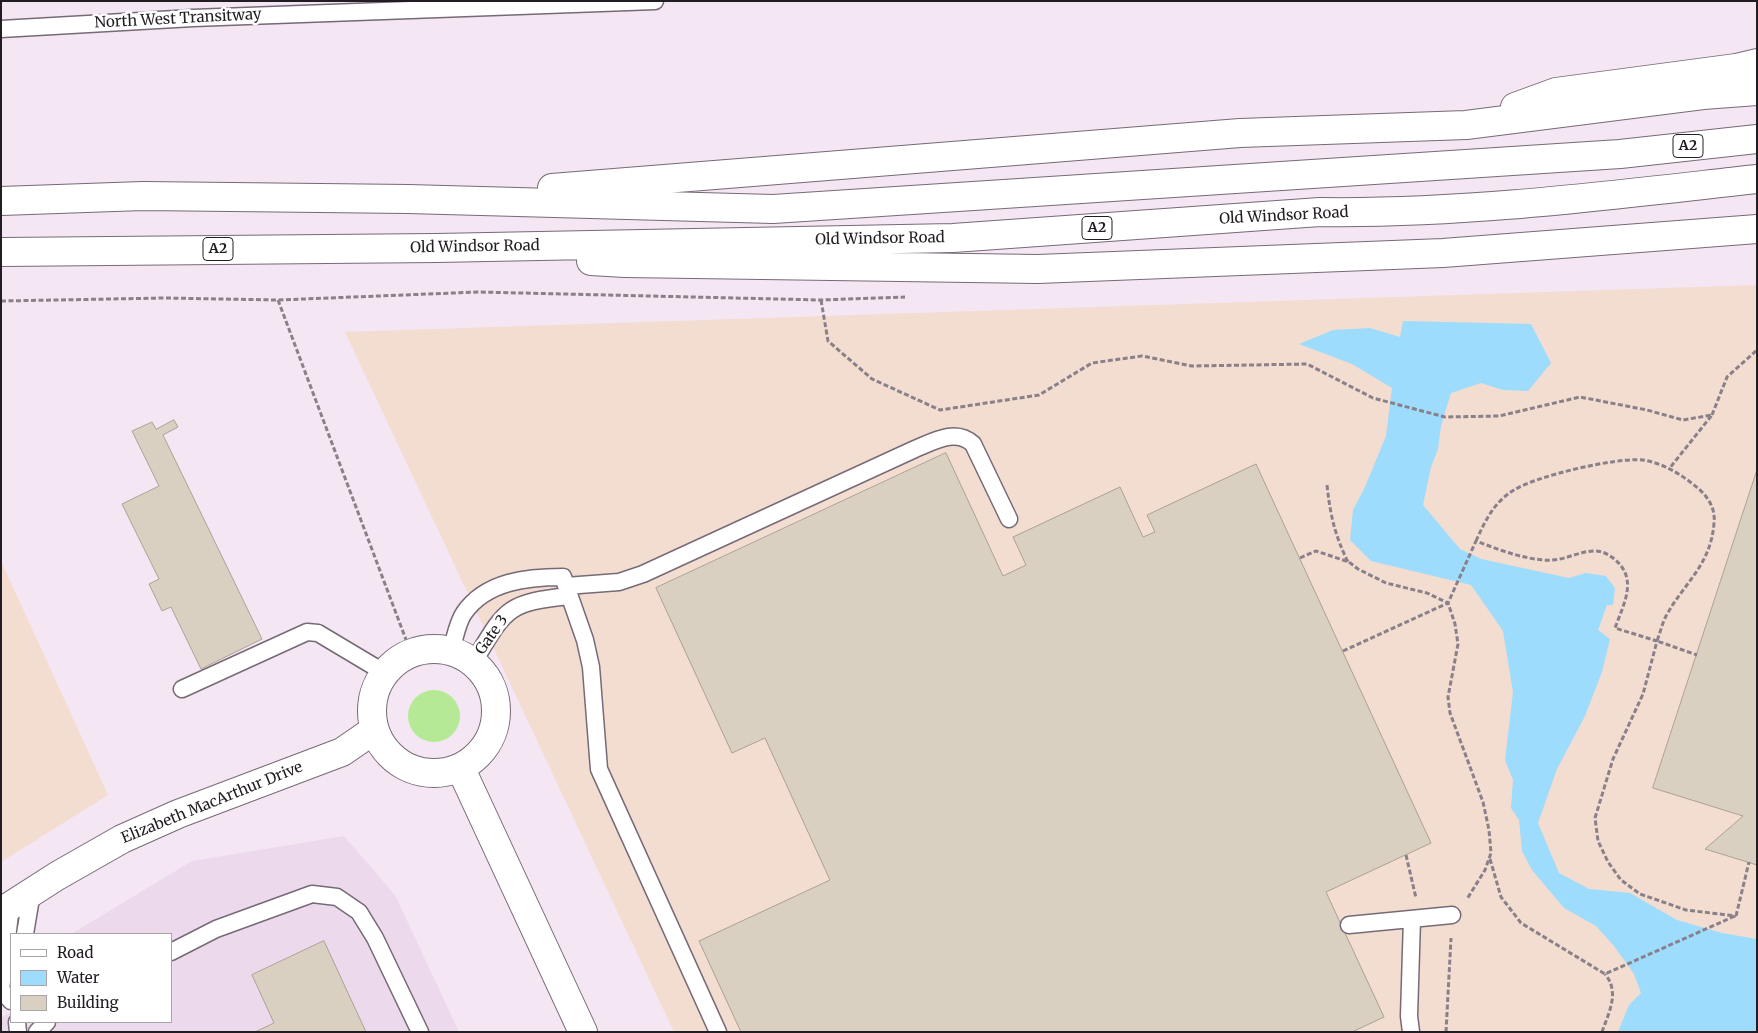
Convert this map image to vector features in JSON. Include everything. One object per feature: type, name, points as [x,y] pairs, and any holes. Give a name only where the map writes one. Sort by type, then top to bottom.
[{"type":"main road","points":[[1466,125],[1556,92],[1757,63]]},
{"type":"main road","points":[[408,200],[1240,132],[1466,125],[1703,95],[1757,91]]},
{"type":"main road","name":"A2","points":[[1,201],[143,196],[773,209],[1620,154],[1757,139]]},
{"type":"main road","name":"Old Windsor Road","points":[[1,252],[436,248],[953,238],[1320,212],[1364,212],[1512,205],[1757,179]]},
{"type":"main road","points":[[436,248],[625,264],[1038,269],[1443,254],[1757,229]]},
{"type":"main road","points":[[430,647],[462,656],[485,673],[493,688],[497,704],[488,742],[478,756],[461,769],[441,774],[419,772],[394,760],[380,743],[374,730],[371,708],[380,678],[395,662],[411,653],[430,647]]},
{"type":"main road","name":"Elizabeth MacArthur Drive","points":[[15,903],[122,839],[178,814],[342,752],[374,730]]},
{"type":"main road","points":[[461,769],[583,1032]]},
{"type":"lane","name":"North West Transitway","points":[[1,29],[194,18],[655,1]]},
{"type":"lane","points":[[718,1032],[599,769],[591,667],[585,640],[566,586],[619,582],[642,574],[947,436],[967,438],[973,444],[1010,519]]},
{"type":"lane","name":"Gate 3","points":[[462,656],[464,614],[480,597],[495,587],[531,577],[566,586]]},
{"type":"lane","name":"Gate 3","points":[[462,656],[512,607],[566,586]]},
{"type":"lane","points":[[182,689],[307,632],[318,633],[386,672]]},
{"type":"lane","points":[[172,951],[216,929],[312,894],[337,897],[358,912],[375,938],[420,1032]]},
{"type":"lane","points":[[15,903],[25,933]]},
{"type":"lane","points":[[10,933],[15,903]]},
{"type":"lane","points":[[1349,926],[1452,915]]},
{"type":"lane","points":[[1411,1032],[1409,1016],[1416,919]]},
{"type":"lane","points":[[10,934],[1,990],[10,1000]]},
{"type":"lane","points":[[37,1032],[46,1023]]},
{"type":"path","points":[[278,300],[411,653]]},
{"type":"path","points":[[822,300],[828,341],[872,379],[940,410],[1039,395],[1092,363],[1142,356],[1192,366],[1307,364],[1374,398],[1445,417],[1499,416],[1580,397],[1647,410],[1683,420],[1712,415]]},
{"type":"path","points":[[1669,469],[1712,415],[1727,378],[1757,350]]},
{"type":"path","points":[[1343,651],[1448,603],[1486,518],[1499,502],[1514,490],[1541,477],[1623,461],[1643,460],[1669,469],[1703,492],[1713,508],[1715,522],[1703,564],[1665,617],[1643,694],[1613,759],[1595,818],[1598,841],[1608,862],[1621,880],[1640,894],[1686,910],[1736,916]]},
{"type":"path","points":[[1327,485],[1334,531],[1349,562]]},
{"type":"path","points":[[1476,541],[1498,550],[1542,560],[1564,560],[1596,551],[1606,553],[1617,561],[1625,573],[1629,584],[1615,628],[1697,655]]},
{"type":"path","points":[[1300,558],[1316,551],[1349,562],[1358,569],[1386,582],[1427,594],[1448,603],[1455,624],[1458,644],[1448,697],[1450,713],[1483,802],[1489,830],[1489,857],[1501,897],[1521,923],[1605,974],[1611,981],[1614,995],[1602,1032]]},
{"type":"path","points":[[1406,855],[1417,901],[1416,919]]},
{"type":"path","points":[[1446,1032],[1452,915],[1474,889],[1489,857]]},
{"type":"path","points":[[1736,916],[1749,862]]},
{"type":"path","points":[[1605,974],[1736,916]]},
{"type":"shaded area","points":[[1757,285],[1757,1032],[674,1032],[345,332]]},
{"type":"shaded area","points":[[1,561],[108,795],[1,862]]},
{"type":"shaded area","points":[[344,836],[395,895],[459,1032],[1,1032],[1,1018],[10,1013],[10,1023],[172,1023],[172,933],[73,933],[192,861]]},
{"type":"green space","points":[[429,690],[439,690],[453,697],[460,711],[460,721],[453,735],[439,742],[429,742],[419,738],[412,731],[408,721],[408,711],[412,701],[419,694]]},
{"type":"water","points":[[1403,321],[1531,324],[1551,363],[1528,391],[1503,390],[1481,383],[1451,393],[1441,426],[1438,449],[1431,467],[1423,505],[1460,549],[1481,559],[1569,578],[1586,573],[1606,576],[1615,588],[1613,605],[1607,605],[1598,630],[1610,639],[1602,672],[1585,716],[1557,769],[1538,823],[1559,873],[1589,889],[1630,893],[1677,920],[1722,933],[1757,939],[1757,1032],[1618,1032],[1629,1005],[1641,993],[1634,974],[1614,946],[1596,926],[1564,908],[1532,870],[1522,851],[1519,820],[1511,808],[1513,780],[1505,760],[1513,692],[1503,631],[1471,585],[1371,561],[1350,540],[1353,510],[1365,487],[1386,436],[1392,388],[1352,364],[1299,344],[1333,330],[1370,328],[1400,337]]},
{"type":"building","points":[[174,420],[178,427],[163,435],[262,639],[201,669],[171,607],[162,611],[149,584],[159,579],[122,504],[159,486],[132,431],[152,422],[156,429]]},
{"type":"building","points":[[946,453],[1003,576],[1026,565],[1013,537],[1120,487],[1143,537],[1155,532],[1147,515],[1256,464],[1431,843],[1326,892],[1384,1017],[1352,1032],[741,1032],[699,941],[830,880],[765,738],[732,753],[656,588]]},
{"type":"building","points":[[1757,470],[1757,865],[1705,849],[1743,816],[1653,788]]},
{"type":"building","points":[[324,941],[366,1032],[255,1032],[274,1023],[252,975]]}]
